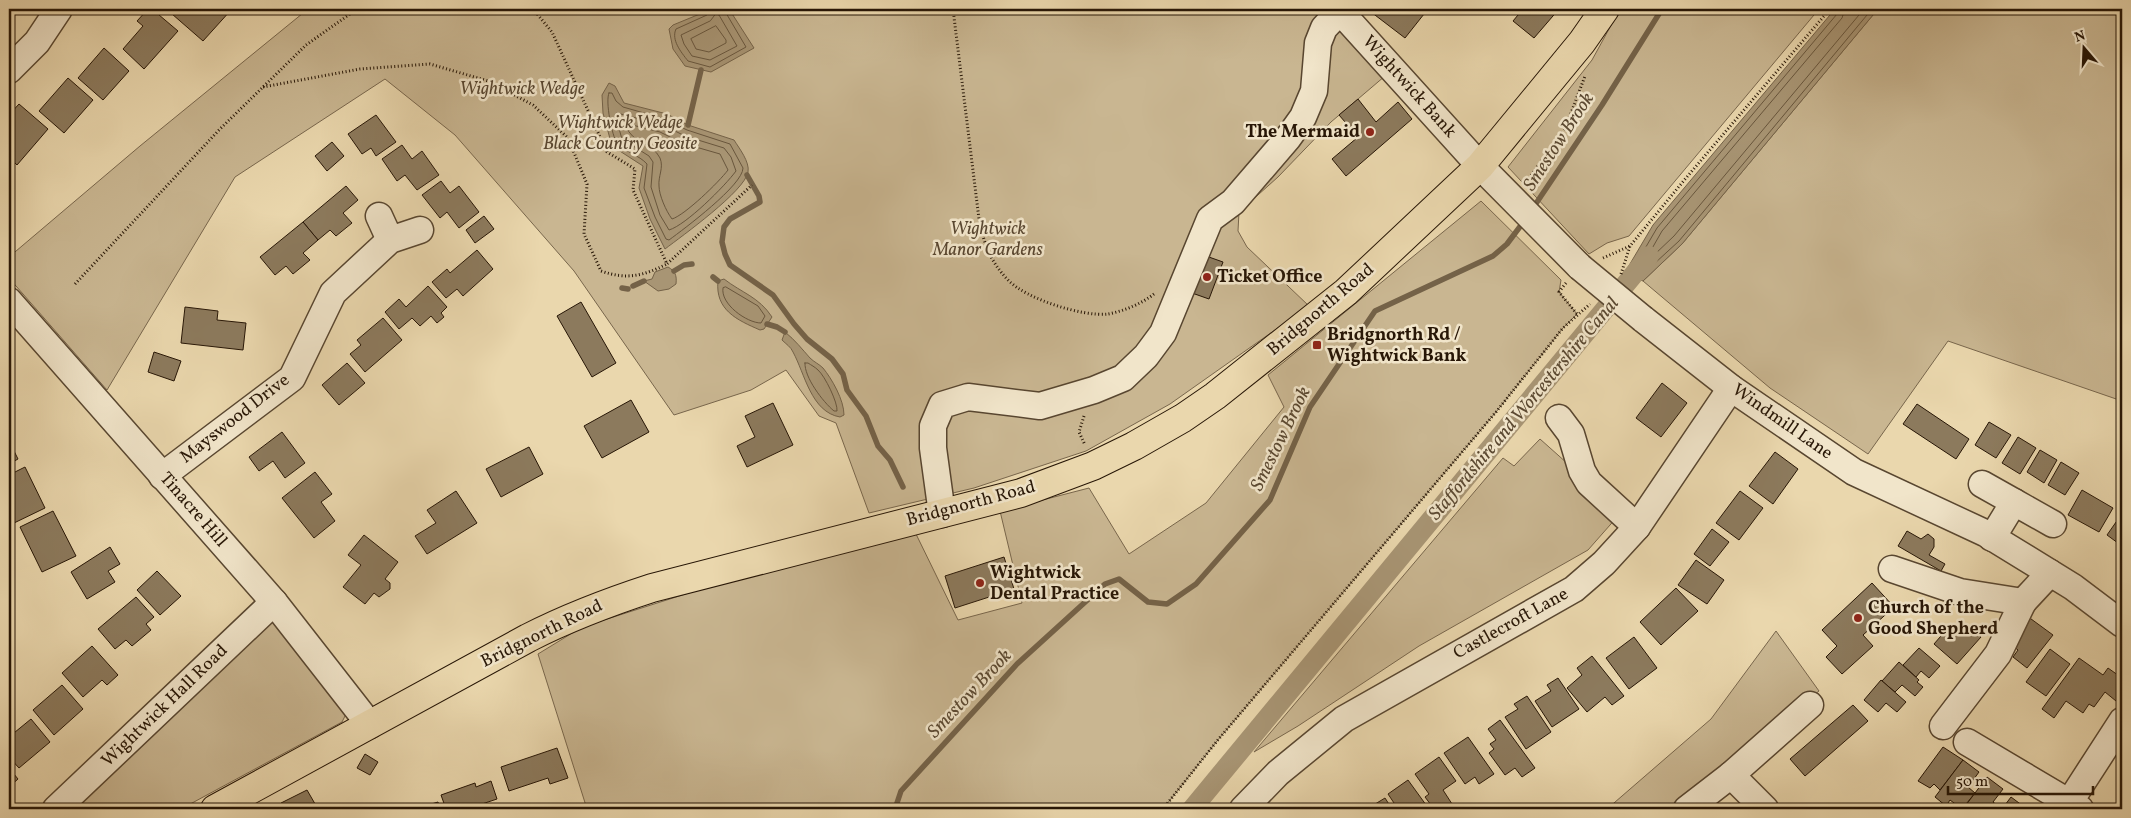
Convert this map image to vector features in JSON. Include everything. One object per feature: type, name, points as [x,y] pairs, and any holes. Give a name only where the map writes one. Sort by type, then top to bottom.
[{"type":"highway","name":"Bridgnorth Road","points":[[215,809],[528,638],[559,622],[601,605],[652,588],[1021,493],[1093,466],[1134,446],[1183,418],[1215,396],[1346,292],[1480,166],[1585,38],[1605,9]]},
{"type":"street","points":[[9,70],[37,42],[60,9]]},
{"type":"street","points":[[942,514],[933,448],[933,426],[942,406],[968,397],[1040,406],[1094,390],[1123,378],[1146,356],[1164,333],[1210,219],[1233,202],[1288,138],[1303,117],[1314,91],[1318,43],[1324,28],[1339,10]]},
{"type":"street","name":"Wightwick Bank","points":[[1339,10],[1480,166]]},
{"type":"street","name":"Windmill Lane","points":[[1480,166],[1580,268],[1731,388],[1854,472],[1992,538],[2050,573],[2122,624]]},
{"type":"street","points":[[378,216],[390,240]]},
{"type":"street","name":"Mayswood Drive","points":[[162,476],[292,378],[333,293],[390,240],[420,230]]},
{"type":"street","name":"Tinacre Hill","points":[[9,302],[274,602],[370,725]]},
{"type":"street","name":"Castlecroft Lane","points":[[1243,809],[1278,773],[1344,719],[1574,589],[1604,563],[1637,527],[1731,388]]},
{"type":"street","points":[[1559,418],[1570,434],[1585,477],[1637,527]]},
{"type":"street","points":[[1982,484],[2053,524]]},
{"type":"street","points":[[1992,538],[2014,502]]},
{"type":"street","points":[[1892,569],[1960,592],[2023,602]]},
{"type":"street","points":[[1943,726],[1998,654],[2023,602],[2050,573]]},
{"type":"street","name":"Wightwick Hall Road","points":[[56,809],[274,602]]},
{"type":"street","points":[[1687,809],[1731,775],[1810,705]]},
{"type":"street","points":[[1967,742],[2074,806],[2122,720]]},
{"type":"street","points":[[1731,775],[1765,809]]},
{"type":"path","points":[[76,284],[219,130],[306,45],[357,9]]},
{"type":"path","points":[[533,9],[552,32],[606,152],[635,169],[634,190],[667,264]]},
{"type":"path","points":[[953,9],[979,219],[984,245],[995,265],[1009,282],[1033,297],[1071,310],[1108,314],[1142,303],[1158,291]]},
{"type":"path","points":[[1619,279],[1630,246],[1830,9]]},
{"type":"path","points":[[1514,200],[1564,129],[1585,77],[1585,38]]},
{"type":"path","points":[[263,87],[360,69],[430,64],[488,82],[533,105],[568,138],[587,184],[584,234],[601,271],[618,277],[650,273],[667,264],[752,185]]},
{"type":"path","points":[[1577,314],[1558,292],[1580,268]]},
{"type":"path","points":[[1162,809],[1217,741],[1577,314],[1596,299]]},
{"type":"green space","name":"Wightwick Manor Gardens","points":[[308,9],[1319,9],[1342,28],[1385,76],[1331,122],[1278,177],[1239,212],[1238,231],[1247,247],[1309,306],[1170,404],[1086,451],[974,488],[869,513],[836,423],[819,416],[786,370],[751,390],[674,415],[574,271],[455,135],[385,79],[235,177],[107,390],[9,278],[9,257],[140,146]]},
{"type":"green space","points":[[1620,9],[1819,9],[1629,236],[1607,243],[1589,254],[1508,167],[1592,60]]},
{"type":"green space","points":[[1878,9],[2122,9],[2122,401],[1948,341],[1868,454],[1770,388],[1643,281],[1682,244]]},
{"type":"green space","points":[[1481,201],[1561,280],[1559,292],[1577,314],[1563,328],[1496,412],[1217,741],[1163,809],[587,809],[538,654],[582,627],[745,575],[915,532],[958,620],[1022,603],[1000,511],[1089,488],[1129,554],[1206,503],[1284,407],[1268,375]]},
{"type":"green space","points":[[1540,439],[1577,472],[1625,508],[1588,550],[1419,646],[1298,726],[1254,752],[1503,458],[1514,466]]},
{"type":"green space","points":[[276,618],[348,710],[342,722],[181,809],[70,809]]},
{"type":"green space","points":[[1776,631],[1819,691],[1669,809],[1607,809],[1711,719]]},
{"type":"water","points":[[712,9],[729,9],[754,48],[711,72],[685,66],[673,49],[669,29],[673,25]]},
{"type":"water","points":[[1835,9],[1878,9],[1682,244],[1643,281],[1624,274],[1653,225]]},
{"type":"water","points":[[609,83],[615,86],[624,103],[667,114],[688,125],[734,140],[744,155],[748,172],[736,190],[712,213],[665,249],[650,219],[639,188],[643,166],[612,146],[603,113],[602,95]]},
{"type":"water","points":[[668,267],[674,272],[676,278],[676,284],[669,289],[658,291],[644,281],[652,279],[655,272]]},
{"type":"water","points":[[724,279],[756,300],[767,310],[772,317],[764,329],[760,330],[743,322],[729,313],[724,307],[718,291],[718,281]]},
{"type":"water","points":[[785,332],[821,367],[834,384],[840,396],[844,415],[840,417],[830,414],[816,400],[810,391],[792,350],[782,340]]},
{"type":"building","points":[[148,9],[152,9],[178,31],[144,69],[123,49],[143,26],[137,21]]},
{"type":"building","points":[[176,9],[231,10],[203,41],[172,14]]},
{"type":"building","points":[[1373,9],[1428,9],[1405,38],[1371,12]]},
{"type":"building","points":[[1523,9],[1559,9],[1534,38],[1513,21]]},
{"type":"building","points":[[104,48],[129,71],[103,100],[78,78]]},
{"type":"building","points":[[68,78],[93,100],[64,133],[39,111]]},
{"type":"building","points":[[1358,99],[1376,122],[1398,102],[1412,119],[1346,176],[1332,159],[1358,137],[1339,115]]},
{"type":"building","points":[[19,104],[48,129],[17,165],[9,157],[9,115]]},
{"type":"building","points":[[376,115],[396,142],[376,156],[371,148],[362,154],[348,134]]},
{"type":"building","points":[[332,142],[344,156],[327,171],[315,156]]},
{"type":"building","points":[[402,145],[412,159],[422,151],[439,175],[417,190],[405,175],[397,181],[382,159]]},
{"type":"building","points":[[441,181],[450,193],[459,186],[479,212],[459,228],[447,212],[440,218],[422,195]]},
{"type":"building","points":[[346,186],[358,200],[343,213],[352,223],[336,236],[330,230],[318,240],[303,222]]},
{"type":"building","points":[[484,216],[494,229],[475,243],[466,230]]},
{"type":"building","points":[[303,222],[318,240],[303,253],[310,260],[293,274],[286,266],[275,275],[260,257]]},
{"type":"building","points":[[477,250],[493,269],[463,296],[457,289],[446,298],[432,282],[447,269],[450,273]]},
{"type":"building","name":"Ticket Office","points":[[1206,256],[1223,262],[1209,299],[1192,293]]},
{"type":"building","points":[[428,286],[447,307],[441,313],[444,317],[437,323],[431,316],[420,326],[412,318],[399,329],[385,312],[399,299],[406,307]]},
{"type":"building","points":[[581,302],[616,363],[592,377],[557,316]]},
{"type":"building","points":[[185,307],[218,311],[217,320],[246,323],[243,350],[181,343]]},
{"type":"building","points":[[383,318],[402,340],[365,372],[350,354],[361,345],[357,340]]},
{"type":"building","points":[[154,352],[181,361],[174,381],[148,372]]},
{"type":"building","points":[[347,363],[365,383],[339,405],[322,385]]},
{"type":"building","points":[[1662,383],[1687,403],[1661,437],[1636,418]]},
{"type":"building","points":[[631,400],[649,432],[602,458],[584,426]]},
{"type":"building","points":[[773,403],[793,445],[747,467],[737,446],[755,437],[745,416]]},
{"type":"building","points":[[1917,404],[1969,439],[1956,459],[1903,424]]},
{"type":"building","points":[[1989,422],[2011,435],[1996,458],[1975,445]]},
{"type":"building","points":[[282,432],[305,463],[285,478],[273,461],[259,471],[249,457]]},
{"type":"building","points":[[2018,437],[2036,448],[2020,474],[2002,463]]},
{"type":"building","points":[[9,441],[18,459],[9,464]]},
{"type":"building","points":[[529,447],[543,474],[501,497],[486,469]]},
{"type":"building","points":[[2040,450],[2057,460],[2044,483],[2027,472]]},
{"type":"building","points":[[1775,452],[1798,469],[1773,504],[1749,486]]},
{"type":"building","points":[[2061,462],[2079,473],[2065,495],[2048,485]]},
{"type":"building","points":[[25,467],[45,508],[14,523],[9,512],[9,475]]},
{"type":"building","points":[[315,472],[332,494],[321,502],[335,521],[314,538],[282,498]]},
{"type":"building","points":[[2082,490],[2113,508],[2099,532],[2068,515]]},
{"type":"building","points":[[456,491],[477,523],[427,554],[415,536],[436,523],[427,510]]},
{"type":"building","points":[[1740,491],[1763,508],[1739,540],[1716,523]]},
{"type":"building","points":[[53,511],[76,556],[42,572],[20,527]]},
{"type":"building","points":[[2122,515],[2122,546],[2107,535]]},
{"type":"building","points":[[1712,529],[1729,542],[1710,566],[1694,554]]},
{"type":"building","points":[[1907,531],[1921,539],[1928,534],[1934,539],[1934,547],[1929,555],[1945,564],[1941,571],[1898,546]]},
{"type":"building","points":[[364,535],[398,562],[385,579],[390,583],[390,589],[379,597],[374,593],[365,604],[343,587],[361,565],[348,555]]},
{"type":"building","points":[[110,547],[120,564],[108,571],[115,582],[87,599],[71,572]]},
{"type":"building","name":"Wightwick Dental Practice","points":[[1004,557],[1014,589],[955,608],[945,576]]},
{"type":"building","points":[[1696,560],[1724,580],[1707,604],[1678,585]]},
{"type":"building","points":[[157,571],[181,596],[160,615],[137,590]]},
{"type":"building","name":"Church of the Good Shepherd","points":[[1872,583],[1894,607],[1863,635],[1873,646],[1842,674],[1826,657],[1837,646],[1822,630]]},
{"type":"building","points":[[1676,588],[1698,611],[1661,645],[1640,622]]},
{"type":"building","points":[[136,597],[154,617],[146,624],[151,630],[132,646],[126,640],[115,649],[98,629]]},
{"type":"building","points":[[2027,616],[2053,635],[2027,668],[2013,657],[2018,650],[2008,642]]},
{"type":"building","points":[[1963,622],[1981,637],[1957,664],[1934,644],[1947,629],[1953,634]]},
{"type":"building","points":[[1634,637],[1657,668],[1629,689],[1606,658]]},
{"type":"building","points":[[92,646],[118,675],[107,685],[102,680],[83,697],[62,673]]},
{"type":"building","points":[[1919,648],[1940,666],[1929,678],[1921,671],[1916,677],[1903,665]]},
{"type":"building","points":[[2050,649],[2070,664],[2046,696],[2026,682]]},
{"type":"building","points":[[1592,656],[1624,696],[1612,705],[1605,697],[1587,712],[1567,688],[1582,675],[1577,668]]},
{"type":"building","points":[[2079,658],[2103,675],[2108,668],[2122,678],[2122,693],[2116,701],[2105,692],[2094,707],[2089,704],[2083,713],[2066,701],[2054,718],[2042,709]]},
{"type":"building","points":[[1899,662],[1919,680],[1917,682],[1923,687],[1915,696],[1902,685],[1895,692],[1882,681]]},
{"type":"building","points":[[1558,678],[1579,709],[1552,727],[1535,701],[1551,691],[1547,685]]},
{"type":"building","points":[[1881,680],[1906,702],[1897,712],[1886,703],[1878,712],[1864,700]]},
{"type":"building","points":[[62,685],[83,709],[54,735],[33,710]]},
{"type":"building","points":[[1527,696],[1551,732],[1526,749],[1505,717],[1518,709],[1514,704]]},
{"type":"building","points":[[1853,705],[1868,721],[1805,776],[1790,759]]},
{"type":"building","points":[[31,719],[50,742],[19,768],[9,757],[9,737]]},
{"type":"building","points":[[1500,720],[1535,768],[1522,777],[1515,768],[1505,775],[1489,753],[1494,749],[1490,744],[1496,740],[1488,729]]},
{"type":"building","points":[[1468,737],[1494,774],[1479,784],[1475,777],[1465,784],[1444,753]]},
{"type":"building","points":[[1943,747],[1963,760],[1940,790],[1934,784],[1930,788],[1918,781]]},
{"type":"building","points":[[557,748],[568,778],[550,784],[548,778],[509,791],[501,767]]},
{"type":"building","points":[[365,754],[378,762],[370,775],[357,768]]},
{"type":"building","points":[[1439,757],[1456,781],[1443,790],[1454,807],[1450,809],[1434,809],[1425,797],[1429,794],[1415,774]]},
{"type":"building","points":[[1963,760],[1979,772],[1968,787],[1975,793],[1962,809],[1950,800],[1946,806],[1935,797]]},
{"type":"building","points":[[9,768],[18,779],[9,787]]},
{"type":"building","points":[[1987,777],[2003,789],[1993,802],[2002,809],[1963,809]]},
{"type":"building","points":[[1408,780],[1429,809],[1398,809],[1388,794]]},
{"type":"building","points":[[491,781],[497,799],[482,804],[484,809],[446,809],[441,795],[475,783],[476,787]]},
{"type":"building","points":[[307,790],[318,809],[285,809],[281,803]]},
{"type":"building","points":[[2011,797],[2027,809],[2002,809]]},
{"type":"building","points":[[1385,798],[1392,809],[1367,809]]},
{"type":"building","points":[[438,802],[440,809],[418,809],[418,808]]},
{"type":"waterway","points":[[698,9],[702,12]]},
{"type":"waterway","name":"Smestow Brook","points":[[1533,208],[1602,105],[1662,9]]},
{"type":"waterway","points":[[688,125],[701,70]]},
{"type":"waterway","points":[[747,175],[759,196],[760,202],[730,219],[724,227],[722,242],[730,265],[773,295],[807,339],[832,359],[843,374],[847,390],[866,416],[878,446],[890,460],[903,487]]},
{"type":"waterway","name":"Smestow Brook","points":[[895,809],[901,791],[1017,664],[1105,584],[1119,579],[1148,602],[1167,604],[1196,584],[1270,500],[1310,407],[1375,311],[1493,256],[1507,244],[1525,220]]},
{"type":"waterway","name":"Staffordshire and Worcestershire Canal","points":[[1192,809],[1649,256]]},
{"type":"waterway","points":[[674,271],[684,265],[692,264]]},
{"type":"waterway","points":[[713,277],[718,281]]},
{"type":"waterway","points":[[633,286],[644,281]]},
{"type":"waterway","points":[[622,288],[628,289]]},
{"type":"waterway","points":[[767,324],[785,332]]},
{"type":"place","name":"The Mermaid","points":[[1370,132]]},
{"type":"place","name":"Ticket Office","points":[[1207,277]]},
{"type":"place","name":"Bridgnorth Rd / Wightwick Bank","points":[[1317,345]]},
{"type":"place","name":"Wightwick Dental Practice","points":[[980,583]]},
{"type":"place","name":"Church of the Good Shepherd","points":[[1858,618]]},
{"type":"park label","name":"Wightwick Wedge","points":[[522,89]]},
{"type":"park label","name":"Wightwick Wedge Black Country Geosite","points":[[620,133]]}]
